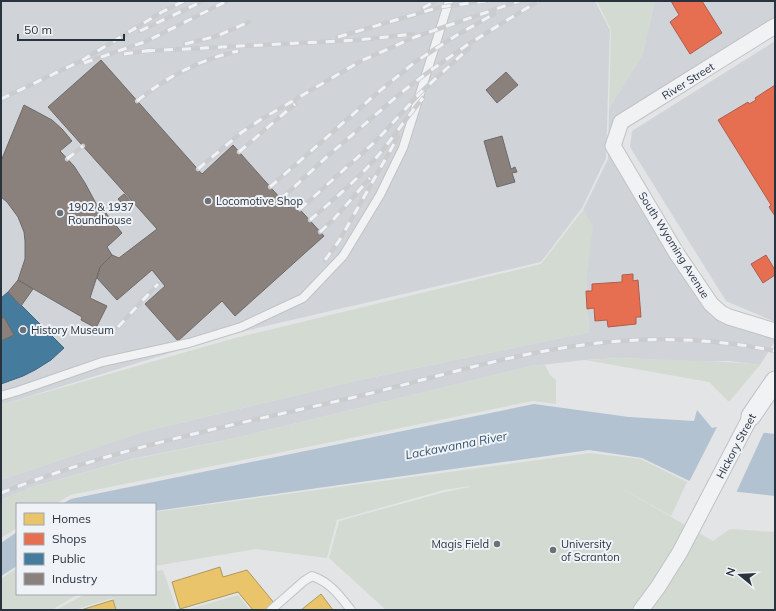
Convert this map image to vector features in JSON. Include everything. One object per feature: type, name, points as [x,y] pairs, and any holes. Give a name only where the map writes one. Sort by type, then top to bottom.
[{"type":"street","name":"River Street","points":[[613,146],[621,122],[775,26]]},
{"type":"street","name":"South Wyoming Avenue","points":[[613,146],[677,254],[711,304],[721,313],[729,317],[775,331]]},
{"type":"street","name":"Hickory Street","points":[[641,610],[658,587],[676,558],[751,416],[775,381]]},
{"type":"lane","points":[[1,396],[102,362],[189,343],[242,327],[303,298],[343,256],[380,195],[403,148],[449,1]]},
{"type":"lane","points":[[272,610],[304,581],[312,576],[324,581],[336,592],[351,610]]},
{"type":"shaded area","points":[[1,1],[595,1],[610,30],[606,158],[582,208],[541,262],[232,334],[1,405]]},
{"type":"shaded area","points":[[597,1],[655,1],[642,55],[609,108],[611,30]]},
{"type":"shaded area","points":[[655,1],[775,1],[775,17],[619,117],[610,145],[712,317],[731,326],[774,339],[774,343],[760,365],[729,361],[619,358],[532,366],[236,438],[132,459],[29,488],[1,500],[1,480],[142,432],[364,379],[589,332],[586,278],[592,226],[583,210],[608,159],[609,108],[642,55]]},
{"type":"shaded area","points":[[775,41],[775,322],[726,301],[630,147],[632,131]]},
{"type":"shaded area","points":[[583,210],[593,226],[586,278],[589,332],[364,379],[142,432],[1,480],[1,405],[235,338],[541,264]]},
{"type":"shaded area","points":[[619,358],[708,361],[760,365],[729,402],[709,382],[585,360]]},
{"type":"shaded area","points":[[545,365],[550,375],[556,380],[556,404],[533,401],[70,495],[58,503],[16,503],[16,529],[1,538],[1,500],[29,488],[130,460],[236,438],[532,366]]},
{"type":"shaded area","name":"University of Scranton","points":[[590,453],[641,459],[687,482],[671,516],[612,483],[713,541],[730,529],[775,532],[775,610],[386,610],[329,558],[339,521],[470,486],[444,490],[337,520],[327,558],[256,549],[156,566],[156,512]]},
{"type":"shaded area","points":[[16,569],[16,595],[76,595],[52,610],[1,610],[1,579]]},
{"type":"shaded area","points":[[163,570],[177,610],[116,610],[113,598],[74,610],[56,610],[83,595],[156,595],[156,571]]},
{"type":"shaded area","points":[[238,595],[250,610],[186,610]]},
{"type":"water","name":"Lackawanna River","points":[[534,404],[629,417],[694,421],[697,410],[712,428],[716,427],[775,434],[775,496],[704,488],[642,458],[589,450],[156,511],[156,503],[64,503],[71,499]]},
{"type":"water","points":[[16,533],[16,567],[1,576],[1,543]]},
{"type":"pier","points":[[718,425],[764,432],[736,493],[703,489],[689,482]]},
{"type":"building: Homes","points":[[220,567],[223,577],[247,570],[275,604],[267,610],[253,610],[238,592],[180,609],[172,582]]},
{"type":"building: Homes","points":[[321,594],[333,610],[301,610]]},
{"type":"building: Homes","points":[[113,600],[116,610],[81,610]]},
{"type":"building: Shops","points":[[671,1],[702,1],[722,33],[690,54],[670,22],[679,15]]},
{"type":"building: Shops","points":[[775,85],[775,216],[769,207],[771,205],[718,120],[748,102],[749,104],[756,100],[755,98]]},
{"type":"building: Shops","points":[[766,255],[775,270],[775,275],[763,283],[751,264]]},
{"type":"building: Shops","points":[[633,274],[633,281],[638,280],[641,317],[636,317],[636,324],[608,327],[607,320],[595,321],[594,308],[587,309],[586,291],[592,291],[592,284],[622,282],[622,275]]},
{"type":"building: Public","name":"History Museum","points":[[8,292],[64,348],[51,360],[35,370],[1,384],[1,298]]},
{"type":"building: Industry","name":"Locomotive Shop","points":[[101,60],[202,174],[233,145],[289,208],[294,203],[324,236],[235,316],[222,301],[178,341],[145,304],[165,286],[152,270],[117,300],[97,278],[100,267],[112,255],[119,258],[157,229],[48,107]]},
{"type":"building: Industry","points":[[506,72],[518,85],[497,103],[486,90]]},
{"type":"building: Industry","name":"1902 & 1937 Roundhouse","points":[[24,105],[52,120],[72,141],[60,151],[74,166],[99,209],[101,207],[122,233],[107,247],[112,255],[100,267],[90,298],[107,306],[96,328],[81,320],[82,317],[18,280],[25,259],[24,232],[18,217],[7,202],[1,197],[1,161]]},
{"type":"building: Industry","points":[[502,136],[511,169],[515,167],[517,172],[512,173],[515,182],[497,187],[484,141]]},
{"type":"building: Industry","points":[[124,194],[133,204],[127,209],[118,199]]},
{"type":"building: Industry","points":[[18,280],[33,289],[21,306],[8,292]]},
{"type":"building: Industry","points":[[4,317],[14,335],[1,341],[1,319]]},
{"type":"railway","points":[[1,99],[81,61],[162,12],[184,1]]},
{"type":"railway","points":[[140,31],[203,1]]},
{"type":"railway","points":[[84,63],[147,41],[227,1]]},
{"type":"railway","points":[[423,8],[435,1]]},
{"type":"railway","points":[[338,37],[440,7],[486,1]]},
{"type":"railway","points":[[198,169],[242,132],[260,120],[361,61],[415,37],[519,1]]},
{"type":"railway","points":[[281,199],[330,154],[402,92],[467,45],[538,1]]},
{"type":"railway","points":[[270,187],[376,94],[415,62],[457,35],[494,14]]},
{"type":"railway","points":[[185,44],[217,36],[249,22]]},
{"type":"railway","points":[[146,51],[358,40],[413,34]]},
{"type":"railway","points":[[300,209],[376,141],[420,93],[469,48]]},
{"type":"railway","points":[[124,54],[152,50]]},
{"type":"railway","points":[[137,101],[160,84],[184,70],[210,59],[238,51]]},
{"type":"railway","points":[[310,220],[360,175],[423,98]]},
{"type":"railway","points":[[239,152],[295,104]]},
{"type":"railway","points":[[325,260],[339,241],[398,137]]},
{"type":"railway","points":[[67,159],[83,146]]},
{"type":"railway","points":[[320,232],[333,220],[370,178]]},
{"type":"railway","points":[[118,327],[158,284]]},
{"type":"railway","points":[[1,493],[44,477],[130,450],[218,428],[351,398],[486,363],[541,352],[594,343],[646,340],[724,343],[775,351]]},
{"type":"place","name":"Locomotive Shop","points":[[208,201]]},
{"type":"place","name":"1902 & 1937 Roundhouse","points":[[60,213]]},
{"type":"place","name":"History Museum","points":[[23,330]]},
{"type":"place","name":"Magis Field","points":[[497,544]]},
{"type":"place","name":"University of Scranton","points":[[553,550]]}]
